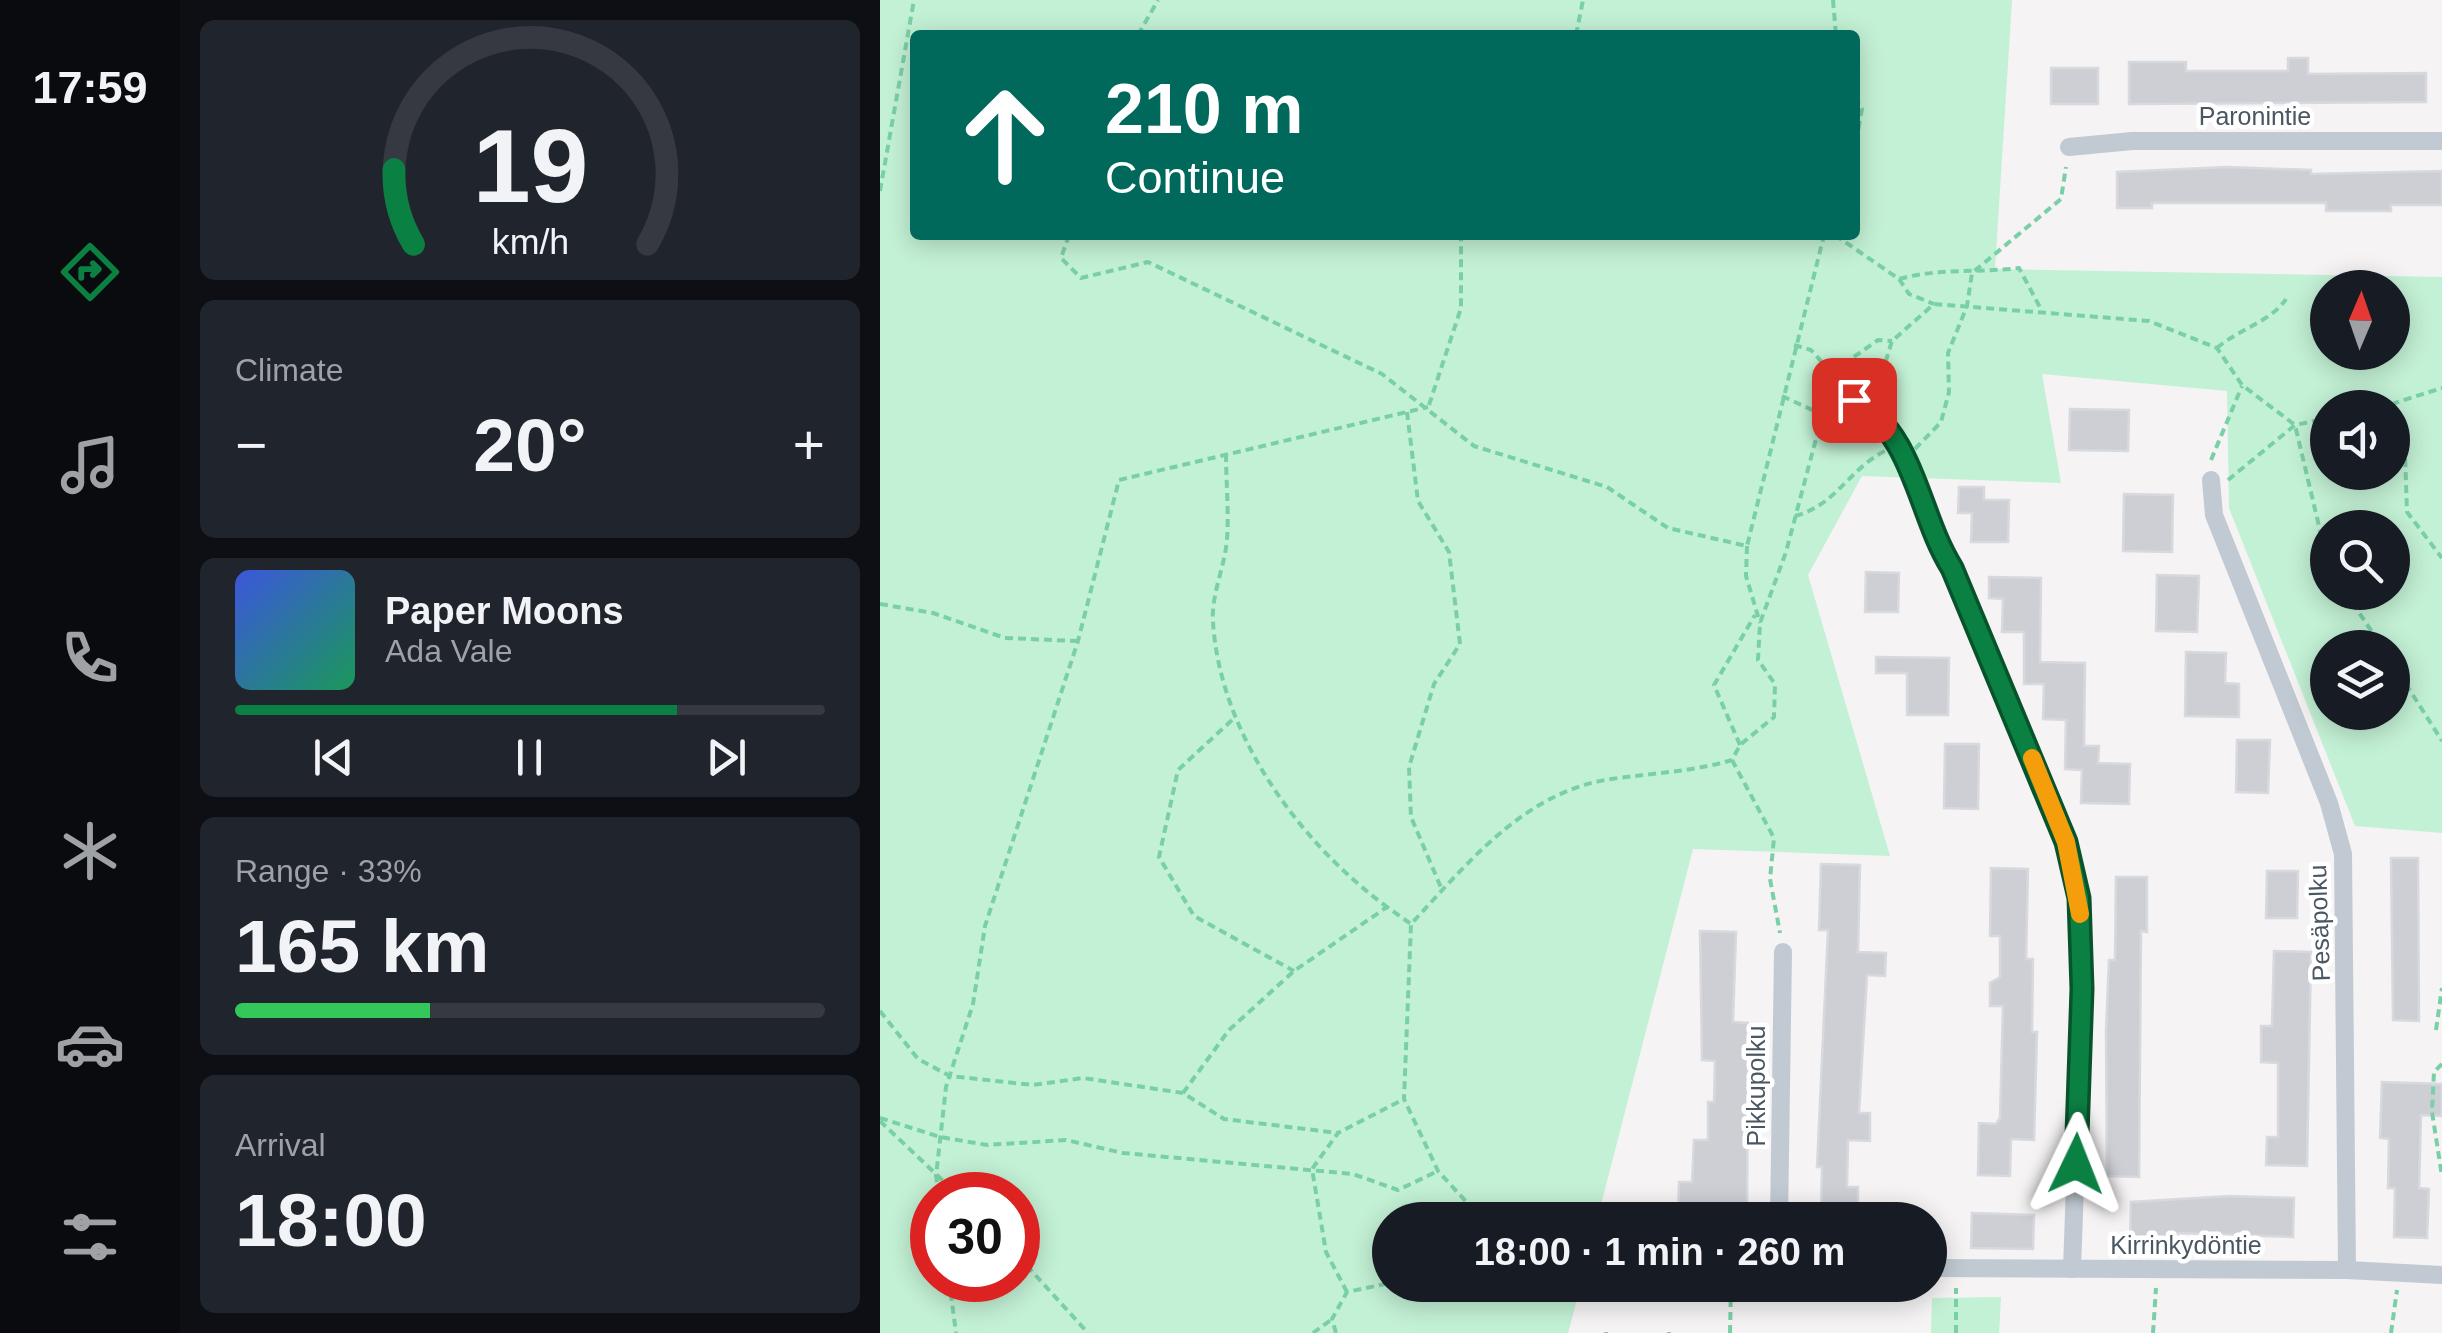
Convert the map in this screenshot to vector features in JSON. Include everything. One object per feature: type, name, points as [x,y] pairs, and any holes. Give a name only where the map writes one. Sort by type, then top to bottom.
[{"type":"street","name":"Paronintie","points":[[2069,147],[2132,141],[2442,141]]},
{"type":"street","name":"Pesäpolku","points":[[2211,486],[2214,515],[2328,804],[2342,854],[2347,1270]]},
{"type":"street","points":[[1935,540],[1952,568],[2066,842],[2079,898],[2082,989],[2072,1270]]},
{"type":"street","name":"Pikkupolku","points":[[1779,1202],[1783,952]]},
{"type":"street","name":"Kirrinkydöntie","points":[[1947,1268],[2347,1270],[2442,1275]]},
{"type":"lane","points":[[1854,400],[1871,410],[1900,444],[1935,540]]},
{"type":"path","points":[[880,191],[914,0]]},
{"type":"path","points":[[1141,30],[1158,0]]},
{"type":"path","points":[[1577,30],[1582,0]]},
{"type":"path","points":[[1832,0],[1835,30]]},
{"type":"path","points":[[1906,458],[1940,422],[1950,392],[1948,353],[1966,306],[1972,273],[2061,199],[2069,147]]},
{"type":"path","points":[[1067,240],[1061,258],[1081,278],[1148,262],[1382,374],[1474,446],[1607,488],[1668,528],[1747,546]]},
{"type":"path","points":[[1428,407],[1460,308],[1461,240]]},
{"type":"path","points":[[1760,623],[1746,576],[1747,546],[1781,395],[1823,240]]},
{"type":"path","points":[[1841,240],[1898,279],[1909,294],[1934,304],[2149,321],[2217,348],[2242,386],[2295,425],[2315,510]]},
{"type":"path","points":[[1898,279],[1934,269],[1972,273],[2019,268],[2042,311]]},
{"type":"path","points":[[2217,348],[2235,332],[2280,309],[2286,299]]},
{"type":"path","points":[[1871,410],[1892,341],[1934,304]]},
{"type":"path","points":[[1467,1202],[1438,1170],[1404,1100],[1411,924],[1489,840],[1549,798],[1608,779],[1691,772],[1732,760],[1740,745],[1774,717],[1776,684],[1758,660],[1760,623],[1796,516],[1834,370],[1878,340],[1892,341]]},
{"type":"path","points":[[1794,345],[1810,350],[1834,370],[1854,400]]},
{"type":"path","points":[[2211,486],[2212,453],[2242,386]]},
{"type":"path","points":[[2410,400],[2442,388]]},
{"type":"path","points":[[1781,395],[1823,415]]},
{"type":"path","points":[[936,1172],[950,1076],[973,1004],[986,926],[1078,641],[1119,480],[1428,407]]},
{"type":"path","points":[[1407,412],[1418,501],[1449,552],[1460,644],[1434,684],[1409,767],[1411,817],[1442,890]]},
{"type":"path","points":[[2211,486],[2295,425],[2310,422]]},
{"type":"path","points":[[1796,516],[1818,510],[1871,458],[1900,444]]},
{"type":"path","points":[[1226,454],[1227,540],[1213,620],[1233,719],[1285,803],[1354,882],[1411,924]]},
{"type":"path","points":[[2407,490],[2408,512],[2442,558]]},
{"type":"path","points":[[880,604],[934,613],[1004,638],[1078,641]]},
{"type":"path","points":[[1740,745],[1714,686],[1756,615]]},
{"type":"path","points":[[2410,690],[2442,741]]},
{"type":"path","points":[[1233,719],[1178,770],[1159,858],[1194,916],[1294,971]]},
{"type":"path","points":[[1732,760],[1774,838],[1770,880],[1783,952]]},
{"type":"path","points":[[1183,1094],[1228,1030],[1294,971],[1387,908]]},
{"type":"path","points":[[2436,1030],[2442,988]]},
{"type":"path","points":[[880,1011],[918,1059],[950,1076],[1033,1086],[1083,1078],[1183,1094],[1224,1119],[1338,1133]]},
{"type":"path","points":[[2442,1064],[2434,1072],[2442,1176]]},
{"type":"path","points":[[1347,1292],[1326,1252],[1312,1168],[1338,1133],[1404,1100]]},
{"type":"path","points":[[880,1119],[940,1138],[987,1145],[1066,1140],[1122,1153],[1352,1174],[1398,1190],[1438,1170]]},
{"type":"path","points":[[880,1119],[932,1172]]},
{"type":"path","points":[[1040,1280],[1088,1333]]},
{"type":"path","points":[[1313,1333],[1332,1319],[1347,1292],[1372,1287]]},
{"type":"path","points":[[1956,1287],[1956,1333]]},
{"type":"path","points":[[2153,1333],[2156,1288]]},
{"type":"path","points":[[2391,1333],[2396,1290]]},
{"type":"path","points":[[952,1302],[956,1333]]},
{"type":"path","points":[[1730,1333],[1731,1302]]},
{"type":"path","points":[[1332,1319],[1336,1333]]},
{"type":"green space","points":[[880,0],[2012,0],[1995,269],[2310,275],[2310,370],[2410,370],[2410,276],[2442,277],[2442,833],[2355,826],[2317,730],[2410,730],[2410,630],[2310,630],[2310,712],[2229,508],[2227,391],[2042,374],[2061,483],[1862,476],[1808,575],[1890,856],[1693,849],[1602,1202],[1372,1202],[1372,1302],[1576,1302],[1568,1333],[880,1333]]},
{"type":"green space","points":[[2001,1297],[1999,1333],[1931,1333],[1932,1302],[1947,1302],[1947,1298]]},
{"type":"building","points":[[2288,58],[2308,58],[2308,74],[2426,73],[2426,102],[2129,104],[2129,62],[2186,62],[2186,71],[2288,71]]},
{"type":"building","points":[[2051,68],[2098,68],[2098,104],[2051,104]]},
{"type":"building","points":[[2227,167],[2311,170],[2311,174],[2442,171],[2442,205],[2391,205],[2391,211],[2326,211],[2326,203],[2152,203],[2152,208],[2117,208],[2117,172]]},
{"type":"building","points":[[2070,409],[2129,410],[2128,451],[2069,450]]},
{"type":"building","points":[[1959,487],[1984,487],[1984,500],[2009,500],[2008,542],[1971,542],[1972,513],[1958,513]]},
{"type":"building","points":[[2124,494],[2173,495],[2172,552],[2123,551]]},
{"type":"building","points":[[1866,572],[1899,573],[1898,612],[1865,612]]},
{"type":"building","points":[[2157,575],[2199,576],[2197,632],[2156,631]]},
{"type":"building","points":[[1989,577],[2041,578],[2040,662],[2085,663],[2084,746],[2099,746],[2098,763],[2130,764],[2129,804],[2081,803],[2082,770],[2065,769],[2066,720],[2043,719],[2044,684],[2024,684],[2024,632],[2002,632],[2003,599],[1989,598]]},
{"type":"building","points":[[2186,652],[2226,653],[2225,683],[2239,684],[2239,717],[2185,716]]},
{"type":"building","points":[[1876,657],[1949,658],[1948,715],[1907,715],[1907,673],[1876,673]]},
{"type":"building","points":[[2237,740],[2270,740],[2268,793],[2236,792]]},
{"type":"building","points":[[1945,744],[1979,744],[1978,809],[1944,808]]},
{"type":"building","points":[[2391,858],[2418,858],[2419,1021],[2393,1020]]},
{"type":"building","points":[[1821,864],[1860,865],[1858,952],[1886,953],[1885,976],[1867,975],[1859,1113],[1870,1113],[1870,1141],[1848,1140],[1847,1187],[1858,1187],[1858,1202],[1821,1202],[1822,1167],[1817,1167],[1828,930],[1819,930]]},
{"type":"building","points":[[1991,868],[2028,869],[2026,959],[2033,959],[2032,1032],[2037,1032],[2034,1140],[2011,1139],[2010,1176],[1978,1175],[1979,1123],[1996,1124],[2000,1118],[2003,1006],[1990,1006],[1990,983],[2000,977],[2000,936],[1990,936]]},
{"type":"building","points":[[2267,871],[2298,871],[2297,918],[2266,918]]},
{"type":"building","points":[[2116,877],[2147,877],[2147,932],[2141,931],[2139,1177],[2107,1176],[2106,1031],[2109,960],[2115,960]]},
{"type":"building","points":[[1700,931],[1736,932],[1733,1022],[1748,1023],[1747,1202],[1678,1202],[1679,1182],[1692,1182],[1694,1140],[1708,1140],[1708,1102],[1714,1102],[1715,1061],[1702,1060]]},
{"type":"building","points":[[2274,951],[2311,952],[2307,1166],[2266,1165],[2267,1137],[2278,1137],[2278,1063],[2261,1062],[2261,1026],[2272,1026]]},
{"type":"building","points":[[2382,1082],[2442,1084],[2442,1116],[2421,1115],[2419,1188],[2429,1189],[2427,1238],[2394,1237],[2395,1188],[2388,1188],[2389,1139],[2380,1138]]},
{"type":"building","points":[[2230,1196],[2294,1198],[2293,1237],[2178,1233],[2177,1240],[2130,1239],[2131,1202]]},
{"type":"building","points":[[1972,1213],[2034,1215],[2033,1249],[1971,1248]]},
{"type":"slow traffic","points":[[2032,758],[2066,842],[2080,914]]},
{"type":"route","points":[[1854,400],[1871,410],[1900,444],[1935,540],[1952,568],[2066,842],[2079,898],[2082,989],[2076,1164]]}]
